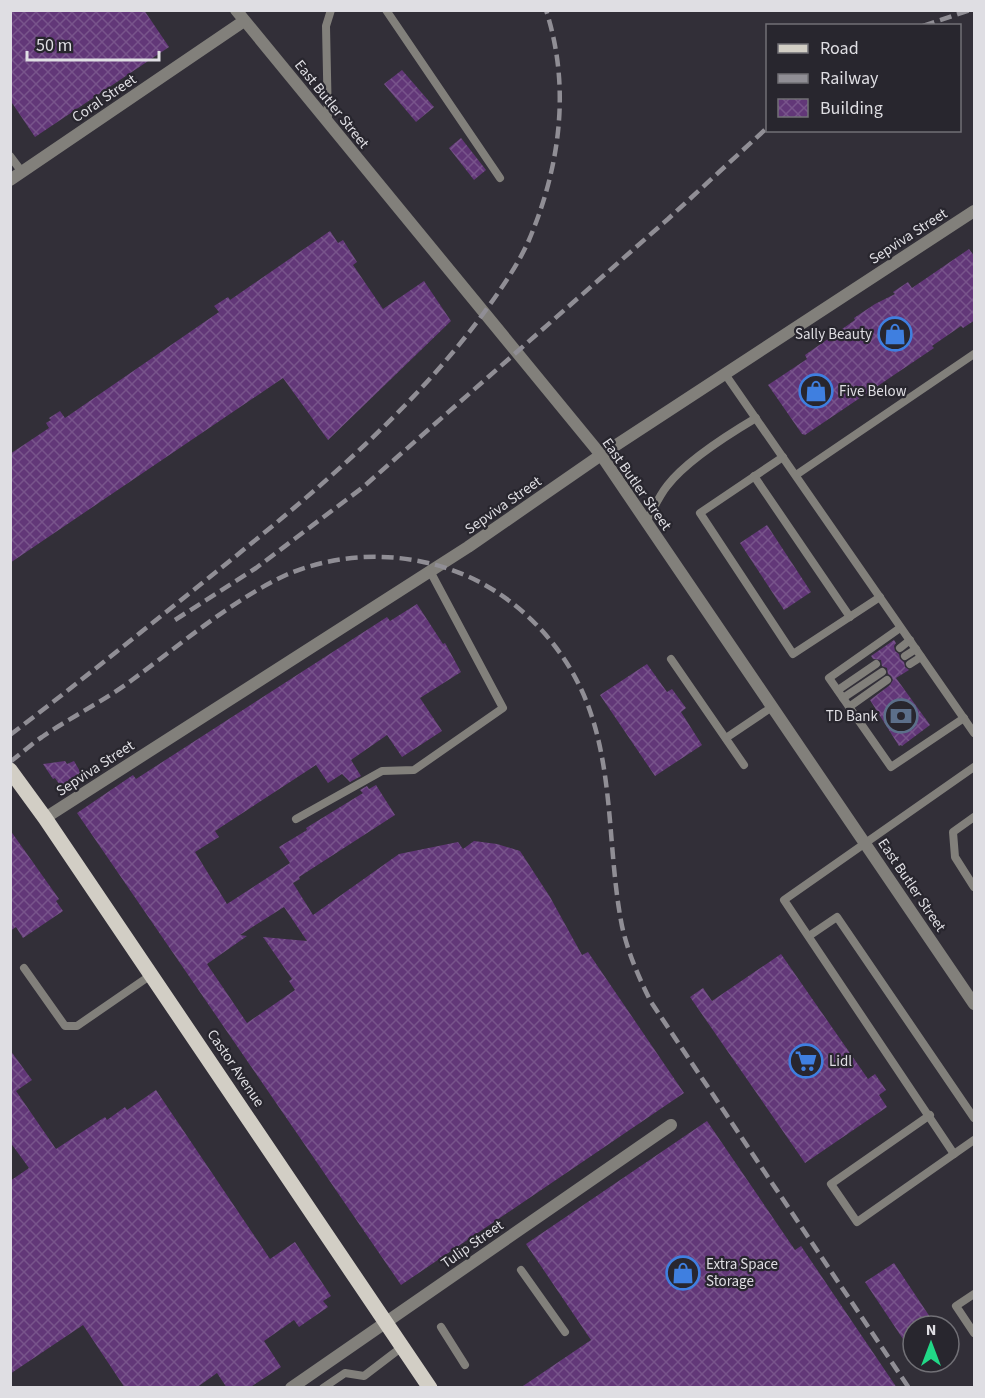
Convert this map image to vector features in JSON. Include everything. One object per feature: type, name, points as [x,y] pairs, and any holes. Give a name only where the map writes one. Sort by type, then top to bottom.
[{"type":"main road","name":"Castor Avenue","points":[[10,770],[45,818],[430,1388]]},
{"type":"street","name":"East Butler Street","points":[[240,16],[600,455],[975,1004]]},
{"type":"street","name":"Coral Street","points":[[10,180],[240,16]]},
{"type":"street","name":"Sepviva Street","points":[[45,818],[468,547],[600,455],[975,211]]},
{"type":"street","name":"Tulip Street","points":[[291,1388],[671,1125]]},
{"type":"lane","points":[[328,123],[326,26],[331,10]]},
{"type":"lane","points":[[386,10],[500,178]]},
{"type":"lane","points":[[10,156],[22,172]]},
{"type":"lane","points":[[796,475],[975,354]]},
{"type":"lane","points":[[725,374],[975,733]]},
{"type":"lane","points":[[646,522],[667,486],[685,468],[756,418]]},
{"type":"lane","points":[[783,457],[700,513],[793,654],[880,597]]},
{"type":"lane","points":[[754,476],[849,617]]},
{"type":"lane","points":[[296,819],[382,771],[414,770],[503,708],[430,571]]},
{"type":"lane","points":[[900,628],[829,678],[891,767],[964,718]]},
{"type":"lane","points":[[900,648],[910,640]]},
{"type":"lane","points":[[905,656],[916,649]]},
{"type":"lane","points":[[910,664],[921,657]]},
{"type":"lane","points":[[671,659],[744,765]]},
{"type":"lane","points":[[838,690],[876,664]]},
{"type":"lane","points":[[843,698],[882,672]]},
{"type":"lane","points":[[849,707],[887,680]]},
{"type":"lane","points":[[726,738],[772,707]]},
{"type":"lane","points":[[954,1154],[784,900],[975,767]]},
{"type":"lane","points":[[975,817],[953,832],[955,857],[975,887]]},
{"type":"lane","points":[[809,936],[837,917],[975,1118]]},
{"type":"lane","points":[[24,968],[65,1026],[78,1026],[151,975]]},
{"type":"lane","points":[[930,1115],[831,1184],[857,1222],[975,1140]]},
{"type":"lane","points":[[521,1270],[565,1332]]},
{"type":"lane","points":[[975,1294],[956,1306],[975,1333]]},
{"type":"lane","points":[[441,1327],[465,1365]]},
{"type":"lane","points":[[323,1388],[345,1373],[364,1376],[402,1347]]},
{"type":"building","points":[[10,10],[144,10],[169,47],[35,137],[10,100]]},
{"type":"building","points":[[402,70],[434,107],[416,122],[384,84]]},
{"type":"building","points":[[461,138],[486,170],[474,180],[449,148]]},
{"type":"building","points":[[330,231],[338,243],[343,240],[357,262],[353,265],[383,309],[424,281],[451,321],[328,440],[283,378],[10,563],[10,454],[49,428],[46,423],[51,420],[49,418],[60,411],[65,418],[219,312],[214,306],[228,297],[230,300]]},
{"type":"building","points":[[969,249],[975,257],[975,320],[963,328],[961,326],[932,346],[934,348],[805,435],[802,434],[768,385],[807,359],[805,355],[855,320],[854,318],[895,294],[893,292],[908,282],[912,288]]},
{"type":"building","points":[[767,525],[811,592],[784,610],[740,543]]},
{"type":"building","points":[[417,604],[443,644],[445,643],[461,672],[420,698],[442,731],[402,757],[387,735],[351,760],[361,776],[350,782],[342,774],[328,783],[316,765],[215,831],[219,837],[195,852],[227,904],[290,863],[279,847],[363,793],[360,790],[376,785],[395,815],[293,883],[313,915],[399,854],[458,842],[463,849],[474,841],[497,844],[520,851],[550,897],[582,955],[588,952],[684,1093],[401,1285],[77,813],[133,775],[136,779],[387,617],[390,621]],"holes":[[[284,907],[307,941],[263,937],[292,979],[289,981],[295,990],[247,1023],[207,964],[247,936],[240,935]]]},
{"type":"building","name":"TD Bank","points":[[894,640],[895,651],[909,670],[896,678],[930,725],[902,746],[899,746],[870,700],[890,685],[893,680],[887,668],[882,666],[881,660],[873,659],[871,656]]},
{"type":"building","points":[[647,664],[667,692],[672,689],[686,708],[681,712],[702,745],[655,776],[600,695]]},
{"type":"building","points":[[65,761],[67,764],[74,761],[81,773],[62,788],[43,764]]},
{"type":"building","points":[[10,830],[59,899],[56,901],[63,911],[23,938],[16,927],[10,931]]},
{"type":"building","points":[[781,954],[868,1079],[875,1074],[886,1090],[879,1095],[887,1107],[805,1163],[690,997],[703,988],[712,1001]]},
{"type":"building","points":[[10,1050],[32,1080],[16,1091],[56,1149],[105,1117],[107,1120],[125,1107],[127,1110],[156,1090],[270,1259],[295,1242],[331,1296],[323,1301],[328,1307],[299,1327],[294,1320],[264,1341],[281,1367],[249,1388],[227,1388],[217,1373],[196,1388],[125,1388],[83,1325],[10,1374],[10,1181],[29,1168],[10,1142]]},
{"type":"building","name":"Extra Space Storage","points":[[707,1121],[795,1250],[801,1246],[897,1388],[520,1388],[591,1340],[526,1244]]},
{"type":"building","points":[[894,1263],[928,1314],[901,1314],[901,1336],[865,1282]]},
{"type":"railway","points":[[10,735],[79,682],[308,496],[383,427],[418,391],[452,354],[483,314],[502,288],[525,249],[540,212],[555,155],[560,97],[554,39],[546,10]]},
{"type":"railway","points":[[929,24],[970,10]]},
{"type":"railway","points":[[175,620],[256,568],[362,488],[668,219],[766,129]]},
{"type":"railway","points":[[10,762],[42,737],[121,688],[246,597],[286,575],[312,566],[365,557],[420,561],[471,578],[511,602],[553,643],[574,676],[590,711],[603,764],[622,926],[634,965],[651,1002],[909,1388]]},
{"type":"place","name":"Sally Beauty","points":[[895,334]]},
{"type":"place","name":"Five Below","points":[[816,391]]},
{"type":"place","name":"TD Bank","points":[[901,716]]},
{"type":"place","name":"Lidl","points":[[806,1061]]},
{"type":"place","name":"Extra Space Storage","points":[[683,1273]]}]
